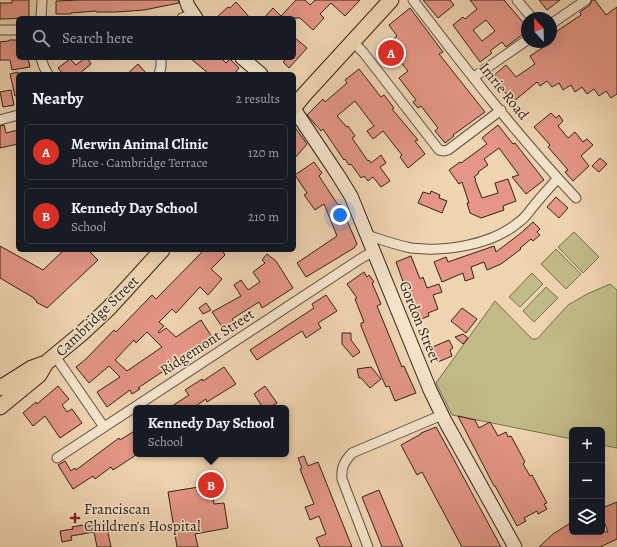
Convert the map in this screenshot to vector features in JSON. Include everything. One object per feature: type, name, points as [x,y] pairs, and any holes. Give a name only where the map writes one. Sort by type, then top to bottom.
[{"type":"main road","points":[[296,105],[302,96],[391,0]]},
{"type":"main road","name":"Cambridge Street","points":[[0,407],[39,375],[51,360],[109,308],[160,252]]},
{"type":"main road","name":"Cambridge Street","points":[[0,388],[32,368],[51,360]]},
{"type":"street","points":[[41,16],[42,0]]},
{"type":"street","points":[[186,0],[190,16]]},
{"type":"street","name":"Imrie Road","points":[[413,0],[501,110],[576,198]]},
{"type":"street","points":[[517,0],[527,12]]},
{"type":"street","points":[[557,20],[586,0]]},
{"type":"street","points":[[0,30],[16,30]]},
{"type":"street","points":[[352,41],[363,52],[439,150],[448,150],[501,110]]},
{"type":"street","points":[[474,77],[521,44]]},
{"type":"street","points":[[42,60],[47,72]]},
{"type":"street","points":[[160,72],[161,60]]},
{"type":"street","points":[[244,60],[259,72]]},
{"type":"street","name":"Gordon Street","points":[[296,111],[351,196],[430,390],[442,415],[515,547]]},
{"type":"street","points":[[0,120],[16,116]]},
{"type":"street","points":[[367,235],[393,244],[412,248],[466,246],[484,241],[500,234],[520,222],[558,178]]},
{"type":"street","name":"Ridgemont Street","points":[[137,405],[353,263],[374,252]]},
{"type":"street","points":[[51,360],[104,427]]},
{"type":"street","name":"Ridgemont Street","points":[[57,458],[133,408]]},
{"type":"street","points":[[368,547],[342,478],[341,470],[343,463],[352,453],[442,415]]},
{"type":"shaded area","points":[[574,232],[599,257],[583,273],[558,247]]},
{"type":"shaded area","points":[[556,249],[581,274],[566,289],[541,264]]},
{"type":"shaded area","points":[[532,273],[543,284],[520,307],[509,297]]},
{"type":"shaded area","points":[[610,284],[617,290],[617,448],[605,446],[605,427],[569,427],[569,438],[452,415],[436,383],[495,301],[532,339],[537,339],[568,305],[587,294]]},
{"type":"shaded area","points":[[546,287],[558,298],[534,322],[523,311]]},
{"type":"building","points":[[12,0],[29,0],[29,16],[16,16],[16,18],[0,19],[0,3],[12,3]]},
{"type":"building","points":[[178,0],[179,3],[144,10],[56,14],[56,1]]},
{"type":"building","points":[[296,0],[305,0],[310,5],[315,0],[360,0],[345,16],[331,3],[320,14],[324,18],[313,30],[300,18],[296,18],[296,16],[281,16]]},
{"type":"building","points":[[423,0],[450,0],[454,5],[438,18]]},
{"type":"building","points":[[470,0],[504,0],[521,20],[521,36],[506,47],[502,42],[490,51],[492,53],[480,62],[453,25],[463,17],[465,19],[477,9]],"holes":[[[486,20],[495,31],[482,41],[473,30]]]},
{"type":"building","points":[[539,0],[560,0],[547,10]]},
{"type":"building","points":[[592,0],[595,0],[606,15],[617,7],[617,94],[611,98],[606,91],[599,96],[594,89],[587,94],[582,87],[575,92],[571,85],[563,90],[559,83],[552,87],[547,81],[540,86],[537,82],[513,102],[492,77],[506,65],[516,77],[535,64],[530,56],[542,48],[557,48],[557,31],[581,15],[580,12],[590,5]]},
{"type":"building","points":[[236,2],[248,16],[218,16],[228,7],[230,8]]},
{"type":"building","points":[[273,8],[281,16],[266,16]]},
{"type":"building","points":[[410,8],[443,52],[439,54],[485,112],[453,135],[454,136],[445,143],[435,131],[438,128],[421,106],[418,108],[413,102],[416,100],[399,78],[408,71],[399,60],[392,66],[386,60],[383,62],[378,55],[379,51],[397,36],[389,25]]},
{"type":"building","points":[[296,39],[307,48],[289,68],[283,62],[285,60],[296,60]]},
{"type":"building","points":[[16,40],[16,60],[28,60],[30,67],[12,70],[10,60],[0,60],[0,42]]},
{"type":"building","points":[[69,60],[71,60],[76,65],[82,60],[88,60],[91,64],[81,72],[61,72],[58,68]]},
{"type":"building","points":[[192,60],[223,60],[226,63],[231,60],[239,68],[236,72],[207,72]]},
{"type":"building","points":[[138,64],[145,72],[129,72]]},
{"type":"building","points":[[359,69],[381,97],[384,95],[394,108],[392,109],[418,140],[415,141],[425,154],[408,168],[400,157],[402,155],[383,131],[373,139],[367,131],[374,126],[355,101],[337,116],[347,127],[348,126],[355,136],[352,138],[368,161],[369,160],[371,163],[381,155],[386,163],[380,167],[390,181],[381,187],[373,177],[368,181],[364,176],[361,178],[351,164],[349,165],[345,159],[344,160],[323,129],[321,131],[307,115],[323,99],[325,102],[347,83],[345,80]]},
{"type":"building","points":[[16,72],[15,96],[10,74]]},
{"type":"building","points":[[11,90],[14,105],[3,107],[0,92]]},
{"type":"building","points":[[551,113],[556,118],[559,115],[563,121],[558,126],[568,138],[575,132],[583,142],[587,139],[593,145],[581,156],[589,166],[573,181],[565,172],[568,170],[548,147],[550,145],[534,127]]},
{"type":"building","points":[[4,125],[6,133],[16,130],[16,144],[0,148],[0,126]]},
{"type":"building","points":[[498,125],[513,144],[515,143],[544,180],[526,194],[512,177],[519,175],[499,148],[484,159],[488,165],[474,177],[482,198],[498,193],[495,183],[508,179],[516,201],[503,206],[504,210],[481,218],[470,213],[467,203],[469,203],[462,182],[459,184],[449,170],[487,144],[482,138]]},
{"type":"building","points":[[296,129],[307,144],[296,157]]},
{"type":"building","points":[[600,158],[607,164],[599,172],[592,166]]},
{"type":"building","points":[[314,162],[322,173],[319,176],[338,205],[340,204],[357,244],[354,248],[306,277],[297,263],[337,236],[324,204],[315,210],[304,195],[307,193],[296,174]]},
{"type":"building","points":[[431,191],[440,195],[439,198],[447,201],[442,213],[418,203],[423,192],[430,194]]},
{"type":"building","points":[[556,197],[568,208],[559,218],[547,207]]},
{"type":"building","points":[[533,222],[540,229],[537,232],[540,235],[533,241],[531,239],[520,248],[521,249],[501,264],[487,270],[484,262],[471,267],[474,278],[465,281],[463,273],[442,282],[434,262],[446,257],[448,262],[494,246],[496,252]]},
{"type":"building","points":[[0,246],[43,270],[62,252],[90,252],[98,260],[47,308],[36,302],[37,301],[34,298],[0,278]]},
{"type":"building","points":[[202,252],[223,252],[225,255],[211,269],[222,279],[208,295],[200,287],[176,313],[172,309],[159,322],[164,326],[158,332],[159,333],[166,328],[176,337],[201,320],[214,340],[200,349],[199,348],[138,388],[140,389],[132,394],[130,390],[107,407],[97,392],[120,377],[109,366],[89,383],[76,367],[86,359],[114,330],[116,332],[152,295],[156,299]],"holes":[[[147,332],[162,347],[127,371],[115,360],[134,340],[136,343]]]},
{"type":"building","points":[[267,254],[276,261],[293,288],[262,308],[259,302],[232,319],[235,324],[225,331],[212,312],[241,296],[234,285],[241,280],[248,290],[260,282],[253,272],[265,263],[262,260]]},
{"type":"building","points":[[411,256],[420,279],[423,277],[427,288],[439,284],[442,292],[433,295],[438,309],[428,313],[429,316],[421,319],[420,316],[418,317],[408,289],[406,290],[396,262]]},
{"type":"building","points":[[364,272],[367,277],[369,275],[374,282],[372,283],[381,304],[377,306],[402,367],[404,366],[416,393],[395,401],[389,386],[386,387],[361,326],[361,323],[364,322],[355,299],[357,298],[347,284]]},
{"type":"building","points":[[326,295],[337,311],[318,323],[321,328],[306,338],[302,331],[257,360],[250,350],[314,308],[312,304]]},
{"type":"building","points":[[206,303],[211,310],[203,314],[199,308]]},
{"type":"building","points":[[462,308],[477,319],[466,333],[451,321]]},
{"type":"building","points":[[342,333],[351,333],[351,340],[360,352],[353,357],[342,344]]},
{"type":"building","points":[[463,334],[468,338],[463,344],[455,337]]},
{"type":"building","points":[[449,340],[453,348],[450,350],[452,356],[438,362],[437,359],[433,361],[428,349]]},
{"type":"building","points":[[224,367],[236,384],[207,402],[206,399],[197,405],[174,405],[189,395],[185,390],[202,379],[203,381]]},
{"type":"building","points":[[371,367],[381,379],[370,388],[361,378],[359,378],[357,369]]},
{"type":"building","points":[[58,386],[69,399],[62,405],[67,412],[72,409],[82,423],[60,438],[45,416],[33,426],[23,413],[36,402],[37,404]]},
{"type":"building","points":[[265,386],[277,403],[274,405],[261,405],[254,394]]},
{"type":"building","points":[[458,416],[475,420],[479,428],[490,422],[498,436],[506,432],[508,437],[511,436],[525,462],[523,464],[530,476],[532,475],[547,503],[544,504],[547,509],[538,514],[537,511],[524,518],[526,521],[517,526],[494,486]]},
{"type":"building","points":[[436,427],[501,547],[462,547],[422,472],[417,475],[401,445],[421,433]]},
{"type":"building","points":[[133,432],[133,457],[113,470],[111,467],[95,479],[93,476],[73,489],[58,465],[65,461],[71,471],[75,468],[76,470],[119,438],[120,440]]},
{"type":"building","points":[[304,456],[308,466],[318,462],[352,547],[320,547],[316,538],[326,534],[319,516],[310,520],[305,507],[314,504],[300,469],[302,468],[298,458]]},
{"type":"building","points":[[211,485],[214,504],[224,503],[228,528],[195,534],[198,547],[177,547],[168,492]]},
{"type":"building","points":[[379,490],[403,547],[382,547],[362,497]]},
{"type":"building","points":[[617,502],[617,539],[600,547],[539,547],[553,534],[569,524],[569,535],[605,535],[605,532],[608,532],[605,524],[605,507]]},
{"type":"building","points":[[106,523],[111,547],[97,547],[94,532],[71,536],[72,540],[62,542],[60,531],[73,529],[72,527],[83,525],[84,527]]},
{"type":"place","name":"Merwin Animal Clinic","points":[[391,53]]},
{"type":"place","name":"Kennedy Day School","points":[[211,485]]},
{"type":"place","name":"Franciscan Children's Hospital","points":[[75,518]]}]
